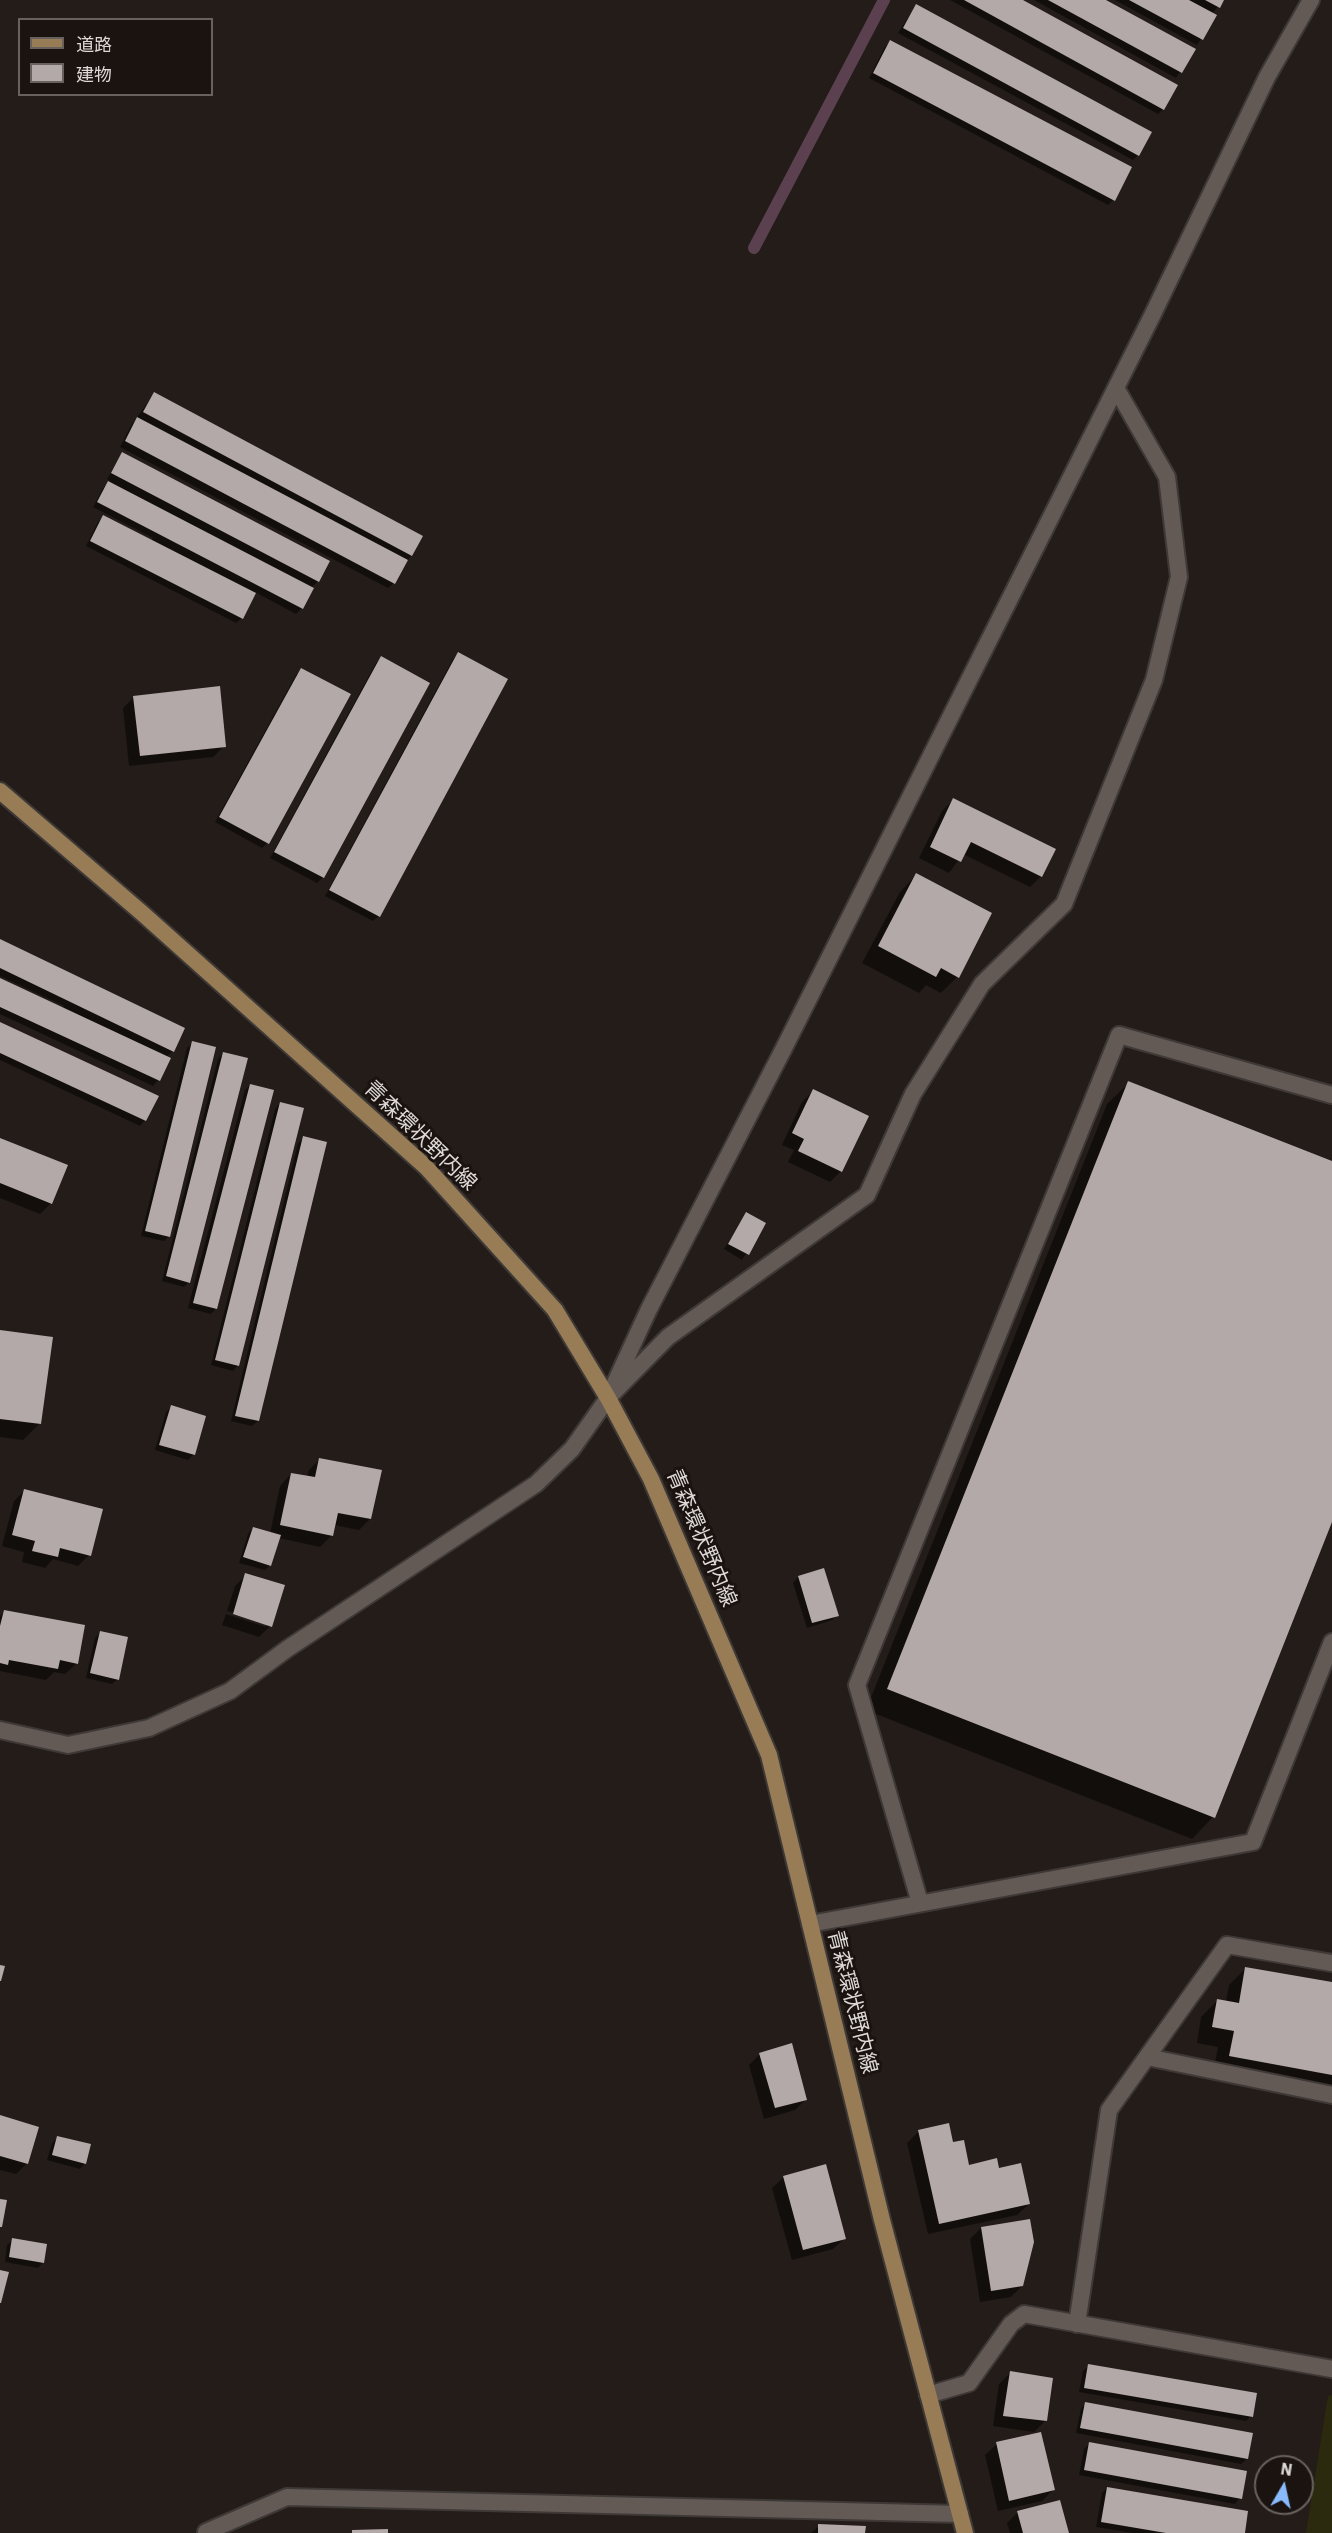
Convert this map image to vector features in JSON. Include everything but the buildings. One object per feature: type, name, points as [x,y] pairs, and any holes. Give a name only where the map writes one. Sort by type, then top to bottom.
[{"type":"main road","name":"青森環状野内線","points":[[0,791],[142,913],[426,1167],[555,1310],[608,1398],[651,1479],[769,1755],[882,2220],[965,2533]]},
{"type":"street","points":[[608,1398],[649,1309],[794,1029],[1116,388],[1267,76],[1311,0]]},
{"type":"street","points":[[0,1730],[68,1745],[149,1728],[230,1691],[287,1649],[536,1484],[572,1449],[608,1398],[668,1337],[867,1195],[913,1095],[982,984],[1064,904],[1154,681],[1179,577],[1167,477],[1116,388]]},
{"type":"street","points":[[920,1903],[857,1684],[1119,1035],[1332,1095]]},
{"type":"street","points":[[810,1924],[1253,1842],[1332,1642]]},
{"type":"street","points":[[1077,2324],[1109,2110],[1227,1945],[1332,1964]]},
{"type":"street","points":[[1147,2057],[1332,2095]]},
{"type":"street","points":[[928,2395],[969,2383],[1011,2324],[1024,2314],[1332,2370]]},
{"type":"street","points":[[206,2532],[287,2497],[960,2514]]},
{"type":"shaded area","points":[[1332,2395],[1332,2533],[1306,2533],[1309,2515],[1314,2515],[1314,2483],[1328,2396]]},
{"type":"waterway","points":[[754,248],[884,0]]}]
